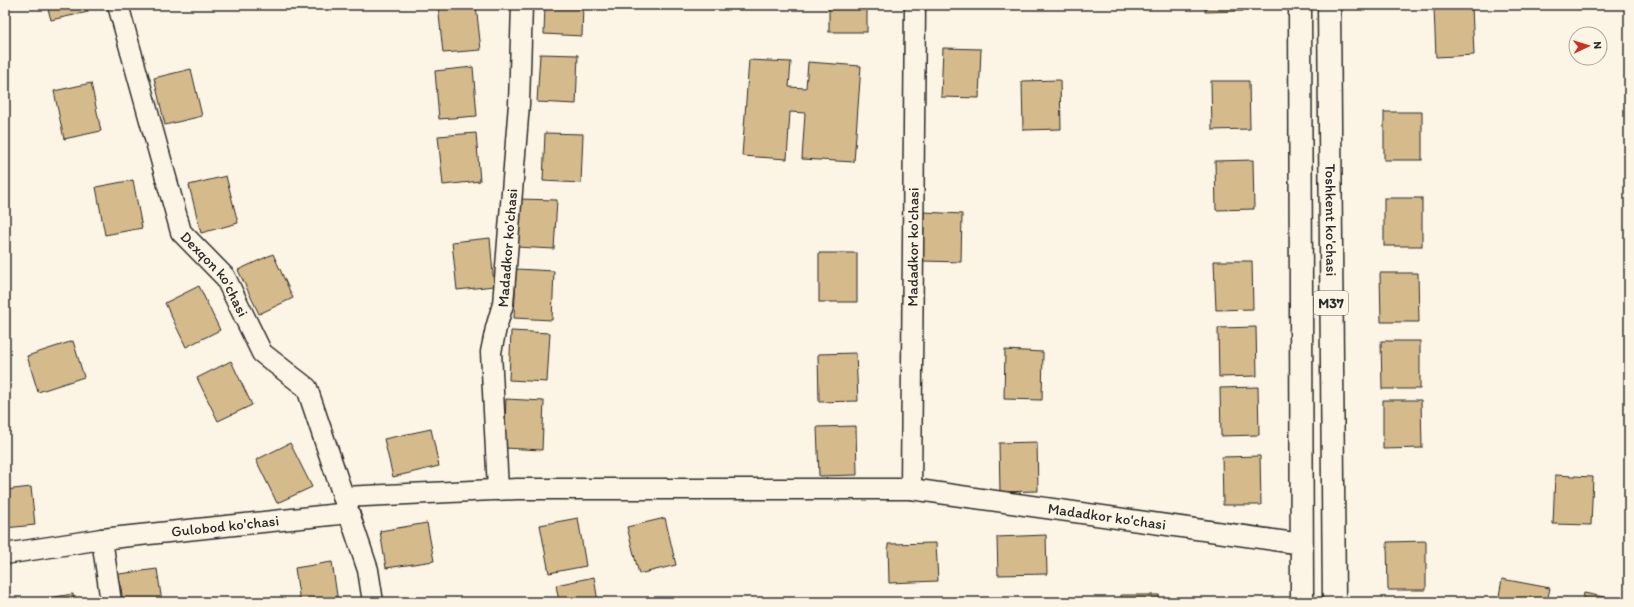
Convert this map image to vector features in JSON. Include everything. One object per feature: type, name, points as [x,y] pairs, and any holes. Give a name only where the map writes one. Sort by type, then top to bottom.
[{"type":"highway","name":"Toshkent ko'chasi","points":[[1300,5],[1302,602]]},
{"type":"highway","name":"Toshkent ko'chasi","points":[[1329,5],[1334,602]]},
{"type":"street","name":"Dexqon ko'chasi","points":[[118,5],[181,232],[225,277],[262,353],[307,388],[346,505]]},
{"type":"street","name":"Madadkor ko'chasi","points":[[498,490],[491,352],[503,304],[518,104],[522,5]]},
{"type":"street","name":"Madadkor ko'chasi","points":[[911,489],[915,5]]},
{"type":"street","name":"Madadkor ko'chasi","points":[[346,505],[498,490],[911,489],[1302,544]]},
{"type":"street","name":"Gulobod ko'chasi","points":[[5,554],[346,505]]},
{"type":"street","points":[[346,505],[368,570],[372,602]]},
{"type":"street","points":[[102,539],[111,602]]},
{"type":"building","points":[[47,5],[86,5],[88,12],[51,20]]},
{"type":"building","points":[[438,5],[476,5],[481,50],[443,53]]},
{"type":"building","points":[[545,5],[583,5],[582,36],[544,34]]},
{"type":"building","points":[[829,5],[867,5],[867,32],[829,32]]},
{"type":"building","points":[[1205,5],[1243,5],[1243,11],[1205,12]]},
{"type":"building","points":[[1472,6],[1474,55],[1436,57],[1434,8]]},
{"type":"building","points":[[943,48],[981,49],[979,98],[941,97]]},
{"type":"building","points":[[540,54],[578,55],[576,104],[537,102]]},
{"type":"building","points":[[749,60],[791,62],[789,87],[806,88],[808,62],[861,66],[854,162],[802,159],[805,113],[790,112],[787,159],[742,156]]},
{"type":"building","points":[[473,67],[477,116],[439,119],[435,71]]},
{"type":"building","points":[[191,69],[202,116],[165,125],[154,78]]},
{"type":"building","points":[[1060,80],[1061,129],[1023,130],[1022,81]]},
{"type":"building","points":[[1211,81],[1249,81],[1250,129],[1212,130]]},
{"type":"building","points":[[91,83],[101,131],[64,139],[54,91]]},
{"type":"building","points":[[1384,112],[1422,112],[1422,160],[1384,160]]},
{"type":"building","points":[[476,133],[480,181],[443,185],[438,136]]},
{"type":"building","points":[[545,133],[583,134],[581,183],[543,181]]},
{"type":"building","points":[[1253,160],[1254,209],[1216,210],[1215,161]]},
{"type":"building","points":[[226,176],[238,223],[201,233],[189,185]]},
{"type":"building","points":[[133,180],[142,228],[105,235],[96,187]]},
{"type":"building","points":[[1384,198],[1422,198],[1422,246],[1384,246]]},
{"type":"building","points":[[518,199],[557,200],[554,249],[516,247]]},
{"type":"building","points":[[924,212],[962,214],[961,262],[923,261]]},
{"type":"building","points":[[490,238],[494,286],[457,290],[452,242]]},
{"type":"building","points":[[819,253],[857,253],[857,302],[819,302]]},
{"type":"building","points":[[273,254],[293,298],[259,314],[238,270]]},
{"type":"building","points":[[1214,261],[1252,261],[1253,309],[1216,310]]},
{"type":"building","points":[[516,269],[554,271],[552,320],[514,318]]},
{"type":"building","points":[[1380,273],[1418,273],[1419,322],[1381,322]]},
{"type":"building","points":[[199,286],[220,330],[186,347],[165,303]]},
{"type":"building","points":[[1256,327],[1257,376],[1219,377],[1218,328]]},
{"type":"building","points":[[511,331],[550,333],[547,382],[509,380]]},
{"type":"building","points":[[73,341],[84,377],[38,392],[27,356]]},
{"type":"building","points":[[1381,341],[1420,341],[1420,389],[1382,389]]},
{"type":"building","points":[[1005,350],[1043,352],[1042,400],[1004,399]]},
{"type":"building","points":[[856,353],[858,401],[819,402],[818,354]]},
{"type":"building","points":[[231,361],[252,405],[218,421],[197,378]]},
{"type":"building","points":[[1258,387],[1259,435],[1221,436],[1220,388]]},
{"type":"building","points":[[506,399],[544,401],[542,450],[504,448]]},
{"type":"building","points":[[1383,400],[1421,400],[1422,448],[1383,449]]},
{"type":"building","points":[[856,426],[857,475],[819,476],[817,427]]},
{"type":"building","points":[[431,429],[439,466],[393,477],[384,439]]},
{"type":"building","points":[[1037,442],[1038,491],[1000,492],[999,443]]},
{"type":"building","points":[[290,443],[312,487],[277,503],[256,460]]},
{"type":"building","points":[[1260,456],[1261,505],[1223,505],[1222,457]]},
{"type":"building","points":[[1555,475],[1593,477],[1591,525],[1553,524]]},
{"type":"building","points":[[31,487],[35,525],[5,528],[5,490]]},
{"type":"building","points":[[578,518],[586,566],[549,573],[540,525]]},
{"type":"building","points":[[665,518],[676,565],[639,574],[627,527]]},
{"type":"building","points":[[427,523],[434,561],[386,568],[380,531]]},
{"type":"building","points":[[1046,535],[1047,574],[998,575],[997,537]]},
{"type":"building","points":[[1426,541],[1426,590],[1388,590],[1387,542]]},
{"type":"building","points":[[936,543],[938,581],[889,583],[888,544]]},
{"type":"building","points":[[332,562],[338,602],[300,602],[295,568]]},
{"type":"building","points":[[157,569],[162,602],[123,602],[119,574]]},
{"type":"building","points":[[594,577],[598,602],[559,602],[556,585]]},
{"type":"building","points":[[1502,579],[1550,588],[1547,602],[1498,602]]},
{"type":"building","points":[[1584,593],[1629,602],[1582,602]]},
{"type":"building","points":[[73,594],[74,602],[36,602],[36,600]]},
{"type":"building","points":[[1121,595],[1159,595],[1159,602],[1121,602]]}]
